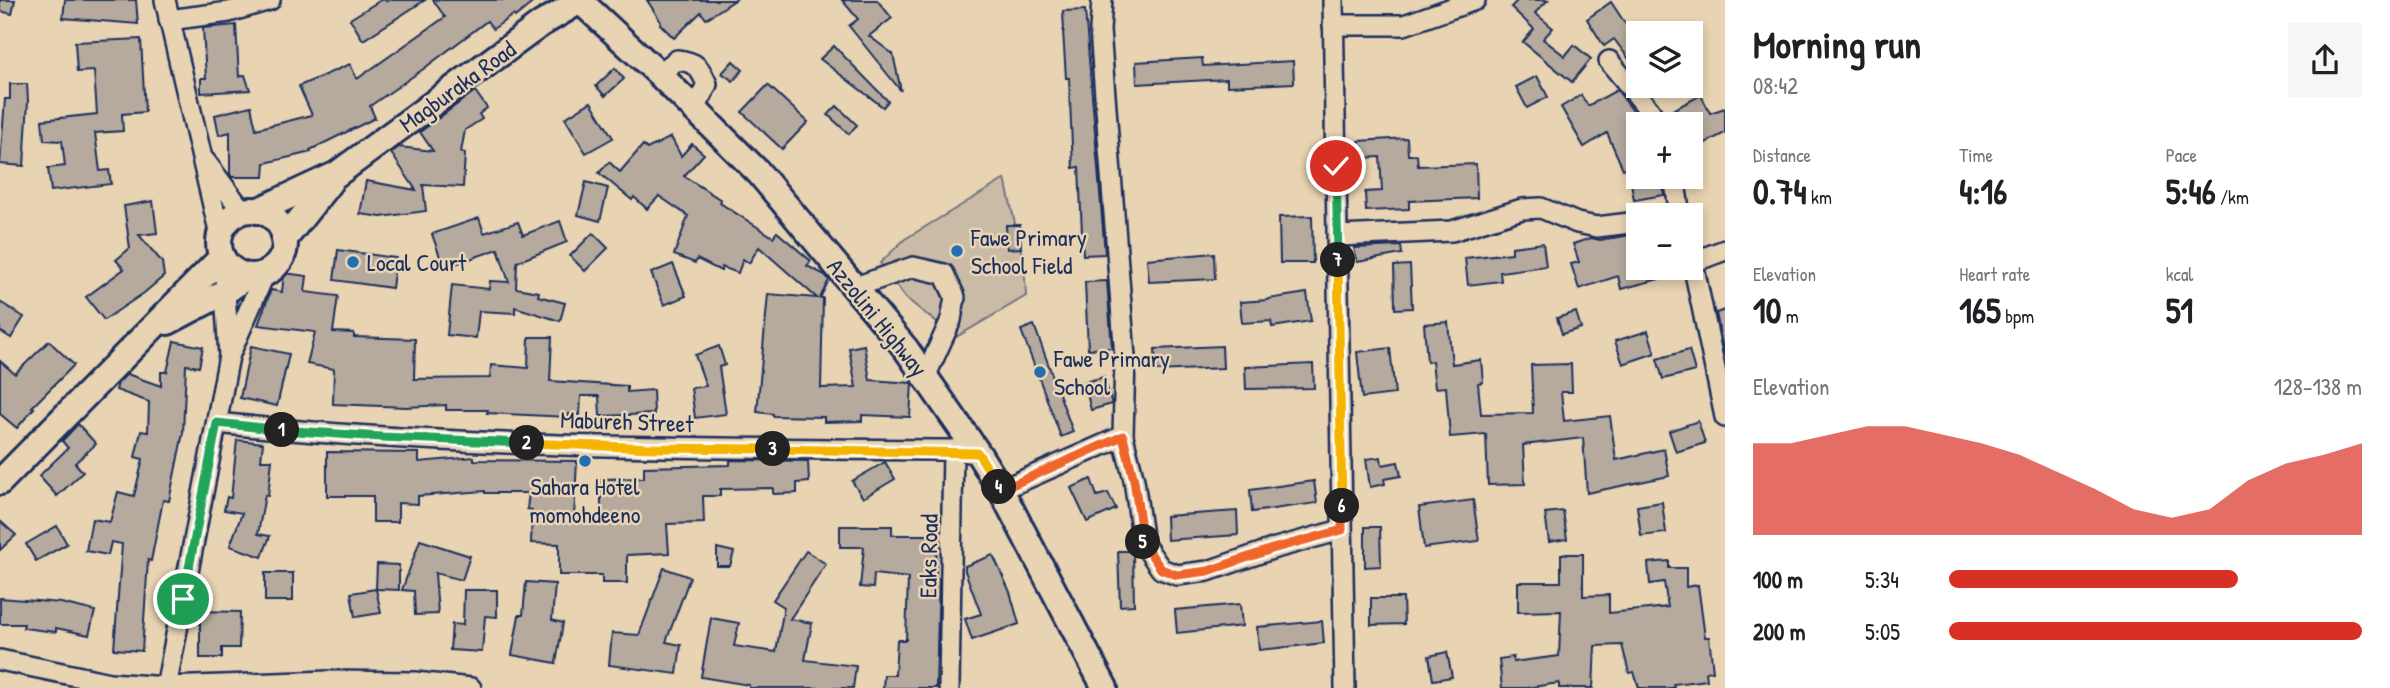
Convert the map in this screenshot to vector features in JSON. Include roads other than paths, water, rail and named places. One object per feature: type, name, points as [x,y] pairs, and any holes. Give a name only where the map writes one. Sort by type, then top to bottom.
[{"type":"main road","name":"Azzolini Highway","points":[[580,0],[759,173],[926,375],[1001,490],[1105,688]]},
{"type":"main road","name":"Magburaka Road","points":[[250,211],[337,174],[541,24],[580,0]]},
{"type":"main road","name":"Magburaka Road","points":[[284,240],[337,174]]},
{"type":"main road","points":[[0,482],[146,334],[236,261],[280,259],[284,240],[276,221],[250,211],[233,217],[225,225],[236,261],[225,292],[146,334]]},
{"type":"street","points":[[166,688],[229,356],[236,261],[200,154],[167,10],[229,12],[270,0]]},
{"type":"street","points":[[1102,0],[1100,30],[1125,357],[1123,436],[1134,480],[1143,543],[1161,569],[1177,575],[1208,571],[1272,549],[1342,530]]},
{"type":"street","points":[[1333,0],[1345,688]]},
{"type":"street","points":[[1333,25],[1404,25],[1475,0]]},
{"type":"street","points":[[659,74],[677,60],[688,61],[699,67],[706,84],[695,110]]},
{"type":"street","points":[[1609,61],[1651,112]]},
{"type":"street","points":[[200,154],[250,211]]},
{"type":"street","points":[[1338,236],[1452,231],[1522,209],[1541,208],[1577,223],[1597,227],[1626,223]]},
{"type":"street","points":[[1703,254],[1725,250]]},
{"type":"street","points":[[855,287],[914,267],[944,274],[955,297],[951,320],[926,375]]},
{"type":"street","points":[[1697,280],[1725,417]]},
{"type":"street","points":[[225,292],[229,356]]},
{"type":"street","name":"Mabureh Street","points":[[217,423],[381,437],[653,448],[953,450]]},
{"type":"street","points":[[1001,490],[1123,436]]},
{"type":"street","points":[[953,450],[978,453]]},
{"type":"street","name":"Eaks Road","points":[[950,688],[953,450]]},
{"type":"street","points":[[0,660],[110,683],[166,688],[415,682],[471,688]]},
{"type":"place","name":"Fawe Primary School Field","points":[[957,251]]},
{"type":"place","name":"Local Court","points":[[353,262]]},
{"type":"place","name":"Fawe Primary School","points":[[1040,372]]},
{"type":"place","name":"Sahara Hotel momohdeeno","points":[[585,461]]}]
